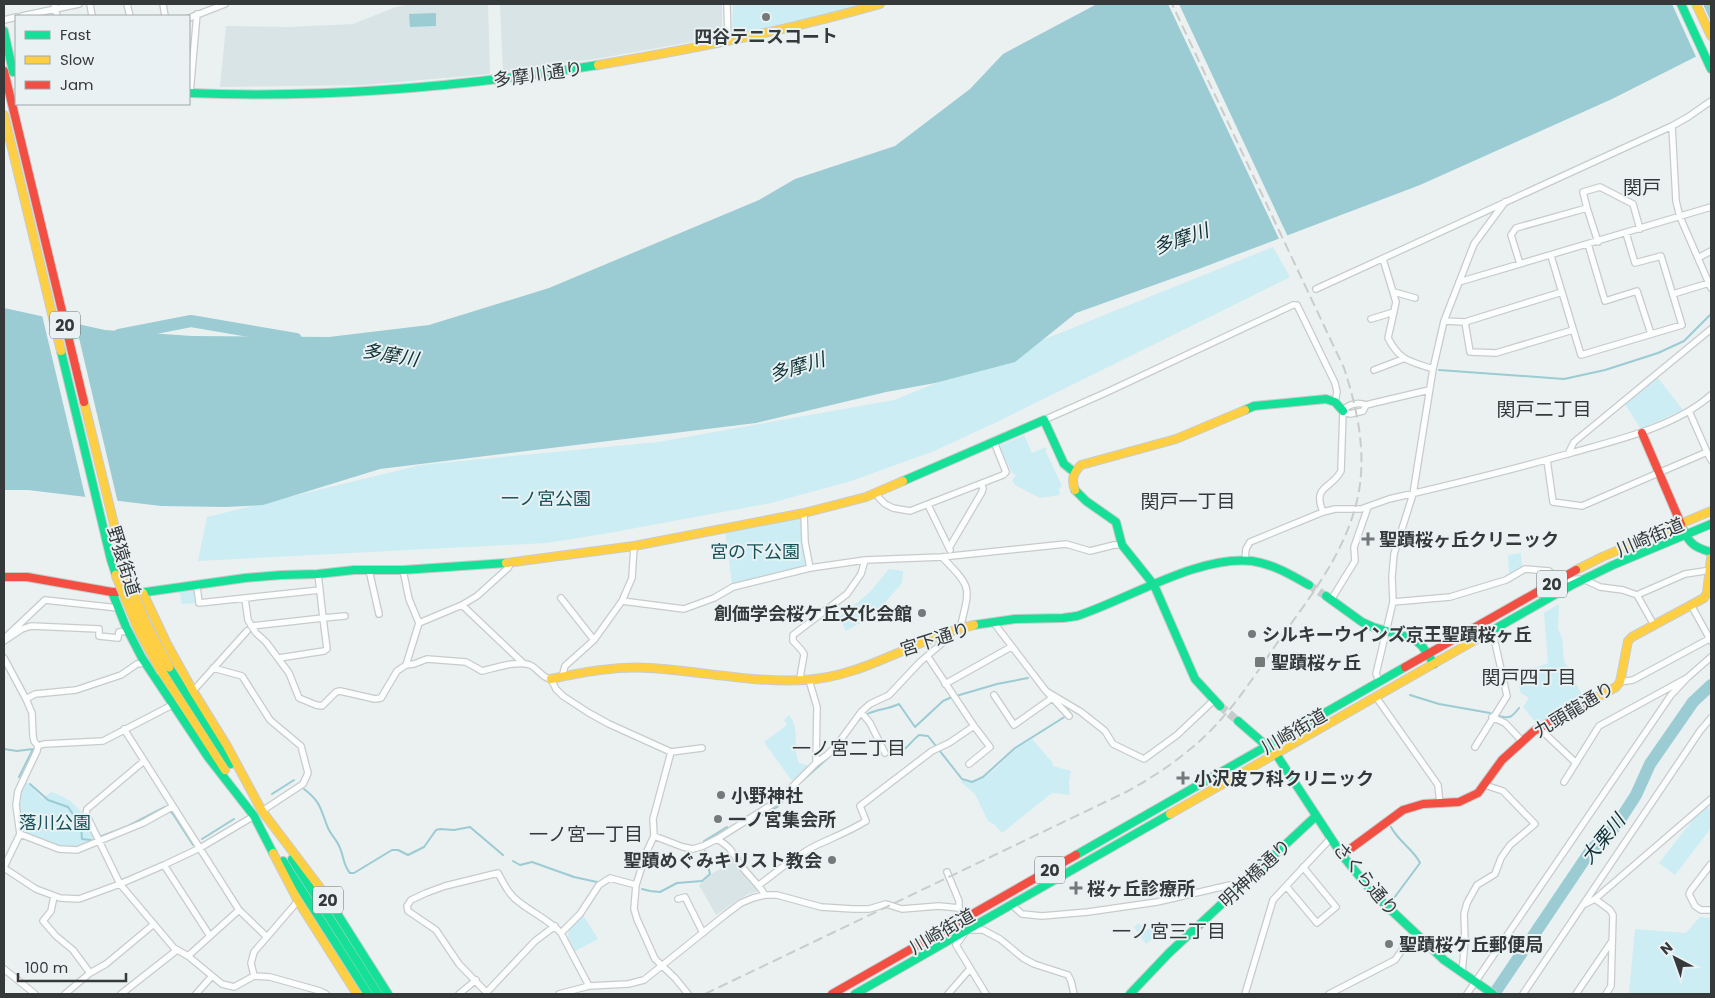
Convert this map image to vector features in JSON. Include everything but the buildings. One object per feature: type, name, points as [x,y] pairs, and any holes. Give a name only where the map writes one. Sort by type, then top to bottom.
[{"type":"main road","name":"多摩川通り","points":[[190,93],[295,95],[438,86],[594,66],[728,42],[837,17],[880,4]]},
{"type":"main road","points":[[1681,4],[1711,69]]},
{"type":"main road","points":[[1696,4],[1711,36]]},
{"type":"main road","name":"野猿街道","points":[[4,30],[9,91],[121,558],[165,670]]},
{"type":"main road","name":"野猿街道","points":[[4,115],[111,560],[139,630],[378,994]]},
{"type":"main road","points":[[1217,703],[1202,688],[1188,666],[1154,585],[1122,546],[1116,522],[1078,495],[1073,485],[1074,472],[1081,465],[1176,439],[1254,406],[1326,399],[1334,402],[1343,411]]},
{"type":"main road","points":[[4,577],[27,577],[112,592],[143,593],[253,577],[318,574],[354,570],[403,570],[511,563],[634,546],[804,513],[866,497],[1044,420],[1064,464],[1074,472]]},
{"type":"main road","points":[[1642,433],[1689,543],[1694,547],[1711,552]]},
{"type":"main road","name":"川崎街道","points":[[836,993],[1559,580],[1602,557],[1711,511]]},
{"type":"main road","name":"川崎街道","points":[[855,994],[1583,580],[1711,524]]},
{"type":"main road","name":"九頭龍通り","points":[[1342,855],[1398,813],[1417,806],[1462,801],[1478,793],[1485,786],[1502,760],[1522,741],[1539,728],[1616,687],[1620,682],[1628,641],[1706,596],[1711,558]]},
{"type":"main road","name":"宮下通り","points":[[551,679],[627,667],[774,680],[804,680],[832,676],[960,629],[1030,618],[1072,617],[1213,563],[1245,560],[1276,567],[1309,585]]},
{"type":"main road","points":[[112,592],[128,631],[145,663],[208,757],[258,813]]},
{"type":"main road","points":[[143,593],[163,638],[193,692],[227,746],[258,813]]},
{"type":"main road","points":[[1328,598],[1362,622],[1386,632],[1414,639],[1422,646],[1434,664]]},
{"type":"main road","name":"さくら通り","points":[[1238,721],[1276,754],[1342,855],[1374,894],[1414,933],[1462,973],[1493,994]]},
{"type":"main road","name":"野猿街道","points":[[258,813],[368,994]]},
{"type":"main road","name":"20","points":[[258,813],[298,901],[357,994]]},
{"type":"main road","name":"20","points":[[258,813],[327,897],[388,994]]},
{"type":"main road","name":"明神橋通り","points":[[1130,994],[1153,968],[1316,816]]},
{"type":"street","points":[[25,15],[55,6],[79,4]]},
{"type":"street","points":[[204,4],[205,11]]},
{"type":"street","points":[[190,18],[224,4]]},
{"type":"street","points":[[727,4],[728,42]]},
{"type":"street","points":[[190,83],[197,14]]},
{"type":"street","points":[[1316,289],[1672,126],[1688,118],[1711,101]]},
{"type":"street","points":[[1672,126],[1676,201],[1680,217],[1710,286],[1673,294]]},
{"type":"street","points":[[1598,242],[1583,192],[1600,187],[1633,204],[1640,230]]},
{"type":"street","points":[[1380,682],[1376,674],[1393,602],[1392,577],[1394,554],[1412,494],[1429,390],[1444,321],[1474,244],[1506,202]]},
{"type":"street","points":[[1459,282],[1640,230],[1711,207]]},
{"type":"street","points":[[1520,264],[1511,234],[1516,228],[1587,208]]},
{"type":"street","points":[[1551,256],[1581,355],[1682,325],[1662,256],[1635,263],[1626,233]]},
{"type":"street","points":[[1586,245],[1605,301],[1637,291],[1651,334]]},
{"type":"street","points":[[1698,258],[1711,251]]},
{"type":"street","points":[[1383,259],[1396,302],[1388,338],[1394,349],[1403,359],[1433,369]]},
{"type":"street","points":[[1394,292],[1415,298]]},
{"type":"street","points":[[1444,321],[1465,322],[1562,292]]},
{"type":"street","points":[[1044,420],[1297,304],[1335,383],[1337,392],[1334,402]]},
{"type":"street","points":[[1371,319],[1394,312]]},
{"type":"street","points":[[1465,322],[1470,352],[1496,353],[1573,330]]},
{"type":"street","points":[[1568,454],[1574,442],[1711,329]]},
{"type":"street","points":[[1374,370],[1403,359]]},
{"type":"street","points":[[1323,512],[1319,503],[1319,494],[1341,471],[1343,411],[1350,414],[1363,411],[1366,405],[1429,390]]},
{"type":"street","points":[[1245,560],[1246,549],[1250,542],[1323,512],[1335,509],[1368,507],[1389,499],[1547,460],[1642,433],[1689,411],[1711,395]]},
{"type":"street","points":[[1689,411],[1711,460]]},
{"type":"street","points":[[876,492],[878,498],[885,504],[910,511],[981,484],[1006,472],[994,442]]},
{"type":"street","points":[[1547,460],[1553,502],[1582,506],[1707,452]]},
{"type":"street","points":[[950,548],[982,492],[981,484]]},
{"type":"street","points":[[928,505],[952,555]]},
{"type":"street","points":[[1328,598],[1355,561],[1354,547],[1368,507]]},
{"type":"street","points":[[804,513],[805,542],[810,568]]},
{"type":"street","points":[[622,601],[684,609],[714,598],[733,586],[810,568],[865,560],[942,557],[1066,544],[1090,551],[1114,545],[1122,546]]},
{"type":"street","points":[[562,676],[565,666],[594,640],[622,601],[632,578],[634,546]]},
{"type":"street","points":[[942,557],[959,574],[968,590],[968,598],[960,629]]},
{"type":"street","points":[[816,763],[817,708],[800,669],[804,654],[793,640],[793,635],[847,594],[862,574],[865,560]]},
{"type":"street","points":[[419,623],[462,605],[488,586],[511,563]]},
{"type":"street","points":[[369,570],[379,614]]},
{"type":"street","points":[[403,570],[409,599],[419,623],[406,665]]},
{"type":"street","points":[[1393,602],[1450,597],[1506,580],[1525,570],[1549,571],[1559,580],[1583,580],[1600,587],[1623,590],[1637,595],[1654,625]]},
{"type":"street","points":[[1637,595],[1685,574],[1710,570]]},
{"type":"street","points":[[279,658],[327,649],[318,574]]},
{"type":"street","points":[[197,586],[199,603],[320,590]]},
{"type":"street","points":[[245,598],[249,629],[266,642],[279,658],[289,673],[299,698],[316,705],[322,706],[336,692],[340,691],[376,699],[381,698],[397,672],[406,665],[427,659],[466,662],[482,671],[523,663]]},
{"type":"street","points":[[561,598],[594,640]]},
{"type":"street","points":[[4,640],[45,600],[118,608]]},
{"type":"street","points":[[462,605],[523,663],[532,666],[546,678],[551,679],[562,696],[589,713],[671,752],[702,748]]},
{"type":"street","points":[[1620,682],[1633,680],[1710,640],[1691,605]]},
{"type":"street","points":[[193,692],[249,629],[345,616]]},
{"type":"street","points":[[994,623],[1046,691],[1069,716]]},
{"type":"street","points":[[4,640],[31,626],[99,629],[99,636],[118,638],[119,632],[128,631]]},
{"type":"street","points":[[654,836],[693,849],[717,839],[779,800],[837,745],[870,704],[889,695],[920,662],[947,639],[949,632]]},
{"type":"street","points":[[1475,747],[1506,696],[1494,638],[1491,632]]},
{"type":"street","points":[[945,684],[1011,647]]},
{"type":"street","points":[[928,657],[990,747],[969,764]]},
{"type":"street","points":[[1467,994],[1671,695],[1711,657]]},
{"type":"street","points":[[4,658],[32,713],[34,741],[38,746],[38,751],[18,791],[16,805],[20,834],[4,868],[36,889],[60,898],[79,899],[120,884],[200,848],[303,784],[308,773],[301,746],[270,720],[242,676],[213,668]]},
{"type":"street","points":[[26,699],[36,694],[76,690],[121,675],[137,664],[145,663]]},
{"type":"street","points":[[1564,782],[1599,726],[1687,678]]},
{"type":"street","points":[[1046,691],[1081,712],[1099,726],[1105,731],[1113,744],[1144,759],[1217,703]]},
{"type":"street","points":[[994,695],[1014,725],[1052,698]]},
{"type":"street","points":[[1376,697],[1438,785],[1440,804]]},
{"type":"street","points":[[38,746],[44,744],[102,741],[174,704]]},
{"type":"street","points":[[863,714],[886,753]]},
{"type":"street","points":[[1492,717],[1505,723],[1522,741]]},
{"type":"street","points":[[1523,994],[1700,731],[1711,718]]},
{"type":"street","points":[[759,885],[800,854],[818,844],[850,831],[866,821],[860,806],[932,750],[949,743],[974,726]]},
{"type":"street","points":[[1539,728],[1576,763]]},
{"type":"street","points":[[124,729],[239,910],[267,937]]},
{"type":"street","points":[[671,752],[653,819],[654,836],[636,885],[634,909],[655,959],[675,978],[688,994]]},
{"type":"street","points":[[144,760],[87,808],[86,814],[120,884],[177,950],[188,956],[222,984],[234,987],[254,976],[270,977],[326,994]]},
{"type":"street","points":[[1462,973],[1465,940],[1464,914],[1467,903],[1478,885],[1495,874],[1501,858],[1510,844],[1535,824],[1503,791],[1485,786]]},
{"type":"street","points":[[1585,904],[1595,899],[1711,799]]},
{"type":"street","points":[[20,834],[59,850],[76,850],[143,823],[172,807]]},
{"type":"street","points":[[1245,994],[1273,900],[1331,838]]},
{"type":"street","points":[[717,839],[728,845],[765,895]]},
{"type":"street","points":[[1711,864],[1689,894],[1694,906],[1701,910],[1711,910]]},
{"type":"street","points":[[164,865],[210,936]]},
{"type":"street","points":[[1286,886],[1316,923],[1336,907],[1303,868]]},
{"type":"street","points":[[947,872],[959,901],[959,908],[967,930],[956,946],[986,994]]},
{"type":"street","points":[[555,926],[535,940],[487,993],[459,964],[436,930],[408,911],[407,906],[411,900],[445,886],[498,873],[518,902],[555,926],[561,933],[590,986]]},
{"type":"street","points":[[561,933],[580,914],[599,885],[610,878],[636,885]]},
{"type":"street","points":[[1012,905],[1022,914],[1042,916],[1088,912],[1158,902],[1230,885],[1242,885]]},
{"type":"street","points":[[559,994],[590,986],[634,983],[644,980],[741,903],[765,895],[777,896],[821,907],[869,909],[886,904],[902,909],[939,906],[959,908]]},
{"type":"street","points":[[54,896],[51,911],[43,921],[56,936],[73,950],[90,973]]},
{"type":"street","points":[[678,899],[685,897],[703,933]]},
{"type":"street","points":[[1595,899],[1612,912],[1611,986],[1606,994]]},
{"type":"street","points":[[254,976],[252,963],[254,952],[298,901]]},
{"type":"street","points":[[188,956],[239,910]]},
{"type":"street","points":[[65,994],[90,973],[106,964],[154,924]]},
{"type":"street","points":[[967,930],[983,930],[1000,939],[1028,961],[1068,975],[1074,994]]},
{"type":"street","points":[[1329,994],[1395,960],[1414,933]]},
{"type":"street","points":[[1576,994],[1612,941]]},
{"type":"street","points":[[121,994],[177,950]]},
{"type":"street","points":[[4,969],[35,994]]},
{"type":"street","points":[[948,994],[970,970]]},
{"type":"street","points":[[196,994],[212,976]]},
{"type":"street","points":[[459,994],[476,980]]},
{"type":"street","points":[[307,994],[309,988]]},
{"type":"shaded area","points":[[411,4],[488,4],[490,74],[364,85],[220,87],[226,26],[289,27],[353,24],[396,7]]},
{"type":"shaded area","points":[[500,4],[722,4],[722,32],[719,37],[601,58],[503,72]]},
{"type":"shaded area","points":[[734,861],[760,891],[748,894],[716,915],[699,885],[713,873]]},
{"type":"green space","points":[[733,4],[862,4],[836,12],[732,35]]},
{"type":"green space","name":"一ノ宮公園","points":[[1273,247],[1290,277],[1001,420],[934,451],[851,481],[771,503],[546,543],[198,561],[207,517],[421,465],[658,442],[894,400]]},
{"type":"green space","points":[[1658,378],[1683,410],[1641,429],[1625,404]]},
{"type":"green space","points":[[1024,435],[1032,453],[1046,447],[1046,452],[1062,486],[1059,489],[1060,495],[1040,498],[1015,485],[1012,480],[1016,475],[1012,473],[999,446]]},
{"type":"green space","name":"宮の下公園","points":[[800,516],[810,568],[732,584],[725,529]]},
{"type":"green space","points":[[1521,553],[1522,568],[1509,574],[1508,555]]},
{"type":"green space","points":[[889,569],[903,571],[902,583],[875,614],[846,631],[839,617],[869,593]]},
{"type":"green space","points":[[195,588],[197,603],[182,604],[179,589]]},
{"type":"green space","points":[[1559,604],[1558,629],[1562,638],[1564,661],[1584,699],[1538,725],[1523,707],[1529,698],[1521,693],[1519,686],[1530,683],[1529,670],[1548,663],[1544,613]]},
{"type":"green space","points":[[789,715],[795,727],[796,751],[799,763],[811,766],[792,781],[764,742],[787,725],[784,720]]},
{"type":"green space","points":[[1032,739],[1052,762],[1053,766],[1071,771],[1069,782],[1070,795],[1052,793],[1002,833],[994,824],[988,821],[975,794],[961,782],[963,780],[976,781],[983,778],[991,773],[1017,748]]},
{"type":"green space","name":"落川公園","points":[[24,779],[43,799],[51,792],[75,805],[81,811],[99,842],[77,850],[59,849],[20,834],[16,805]]},
{"type":"green space","points":[[1708,807],[1711,810],[1711,828],[1675,875],[1659,863],[1699,812]]},
{"type":"green space","points":[[583,915],[598,939],[575,951],[568,937],[569,929]]},
{"type":"green space","points":[[1700,917],[1711,918],[1711,994],[1629,994],[1635,929],[1686,933]]},
{"type":"green space","points":[[1139,923],[1146,931],[1153,925],[1160,933],[1146,944],[1134,927]]},
{"type":"water","points":[[1097,4],[1711,4],[1711,49],[1612,99],[1420,185],[1196,270],[1076,313],[1015,362],[935,383],[886,392],[756,423],[380,469],[263,505],[226,507],[161,506],[28,490],[4,490],[4,308],[105,330],[192,336],[329,337],[429,325],[549,288],[759,200],[795,179],[895,146],[970,89],[1003,54]]},
{"type":"water","points":[[436,13],[436,26],[410,27],[409,14]]},
{"type":"pier","points":[[1168,4],[1179,4],[1288,237],[1280,241]]},
{"type":"pier","points":[[1672,4],[1703,4],[1711,22],[1711,52],[1697,59]]},
{"type":"pier","points":[[42,315],[75,321],[118,503],[86,500]]},
{"type":"waterway","points":[[1439,370],[1564,379],[1605,370],[1658,353],[1684,341],[1711,314]]},
{"type":"waterway","name":"多摩川","points":[[119,335],[191,321],[296,339]]},
{"type":"waterway","points":[[956,696],[997,684],[1028,678]]},
{"type":"waterway","name":"大栗川","points":[[1494,994],[1591,850],[1616,826],[1636,795],[1650,764],[1693,702],[1711,685]]},
{"type":"waterway","points":[[1410,695],[1439,704],[1490,713]]},
{"type":"waterway","points":[[857,722],[871,712],[899,704],[915,727],[943,701],[952,697]]},
{"type":"waterway","points":[[1499,716],[1510,716],[1519,708]]},
{"type":"waterway","points":[[895,753],[905,748],[919,735],[928,736],[962,779],[972,782],[983,777],[1015,748],[1066,716]]},
{"type":"waterway","points":[[4,749],[17,751],[33,749],[19,777]]},
{"type":"waterway","points":[[801,782],[829,757]]},
{"type":"waterway","points":[[272,794],[294,780]]},
{"type":"waterway","points":[[30,784],[48,800],[68,807],[81,826],[82,839],[91,840]]},
{"type":"waterway","points":[[304,789],[320,807],[328,828],[339,845],[350,873],[354,873],[392,850],[398,850],[408,855],[424,847],[436,830],[440,829],[454,830],[470,827],[503,855]]},
{"type":"waterway","points":[[755,819],[777,807],[794,789]]},
{"type":"waterway","points":[[102,836],[128,826],[165,807],[173,814],[193,845]]},
{"type":"waterway","points":[[202,839],[234,819]]},
{"type":"waterway","points":[[704,841],[727,827]]},
{"type":"waterway","points":[[1391,827],[1420,863],[1394,898]]},
{"type":"waterway","points":[[642,889],[660,892],[677,883],[702,881],[710,874],[705,851]]},
{"type":"waterway","points":[[513,861],[520,865],[532,862],[574,877],[597,882]]},
{"type":"tunnel","points":[[1309,585],[1326,596]]},
{"type":"tunnel","points":[[1220,706],[1238,721]]},
{"type":"railway","points":[[705,994],[1126,792],[1166,767],[1214,728],[1233,705],[1314,592],[1337,554],[1354,513],[1361,475],[1361,444],[1353,398],[1344,368],[1172,4]]},
{"type":"traffic: fast","points":[[1681,4],[1711,69]]},
{"type":"traffic: fast","points":[[4,31],[13,72]]},
{"type":"traffic: fast","points":[[190,93],[292,94],[394,90],[496,80],[598,65]]},
{"type":"traffic: fast","points":[[61,351],[116,575]]},
{"type":"traffic: fast","points":[[1245,410],[1254,406],[1326,399],[1335,402],[1343,411]]},
{"type":"traffic: fast","points":[[903,481],[1044,420],[1064,464],[1074,472]]},
{"type":"traffic: fast","points":[[1075,490],[1086,501],[1116,522],[1122,545],[1154,585],[1195,679],[1220,706]]},
{"type":"traffic: fast","points":[[1484,635],[1572,585],[1613,565],[1711,524]]},
{"type":"traffic: fast","points":[[1683,529],[1694,545],[1711,552]]},
{"type":"traffic: fast","points":[[974,625],[1015,619],[1077,616],[1187,571],[1231,561],[1252,561],[1267,565],[1282,570],[1309,585]]},
{"type":"traffic: fast","points":[[139,593],[245,578],[281,575],[318,574],[354,570],[403,570],[506,563]]},
{"type":"traffic: fast","points":[[112,592],[126,627],[142,658],[208,757],[254,816],[273,853]]},
{"type":"traffic: fast","points":[[1326,596],[1362,622],[1414,639],[1422,646],[1434,664]]},
{"type":"traffic: fast","points":[[169,667],[231,764]]},
{"type":"traffic: fast","points":[[1076,855],[1405,667]]},
{"type":"traffic: fast","points":[[1238,721],[1276,754],[1342,855],[1374,894],[1444,960],[1493,994]]},
{"type":"traffic: fast","points":[[855,994],[1170,814]]},
{"type":"traffic: fast","points":[[1130,994],[1169,953],[1316,816]]},
{"type":"traffic: fast","points":[[292,859],[378,994]]},
{"type":"traffic: fast","points":[[283,861],[368,994]]},
{"type":"traffic: fast","points":[[324,893],[388,994]]},
{"type":"traffic: slow","points":[[598,65],[740,39],[880,4]]},
{"type":"traffic: slow","points":[[1696,4],[1711,36]]},
{"type":"traffic: slow","points":[[4,115],[61,351]]},
{"type":"traffic: slow","points":[[84,402],[126,573]]},
{"type":"traffic: slow","points":[[1075,490],[1074,477],[1081,465],[1176,439],[1245,410]]},
{"type":"traffic: slow","points":[[506,563],[634,546],[804,513],[866,497],[903,481]]},
{"type":"traffic: slow","points":[[1576,570],[1602,557],[1711,511]]},
{"type":"traffic: slow","points":[[1592,700],[1616,687],[1620,682],[1628,641],[1632,637],[1704,598],[1707,593],[1711,558]]},
{"type":"traffic: slow","points":[[126,573],[145,622],[169,667]]},
{"type":"traffic: slow","points":[[116,575],[139,630],[162,672]]},
{"type":"traffic: slow","points":[[143,593],[167,644],[227,746],[262,811],[324,893]]},
{"type":"traffic: slow","points":[[551,679],[600,670],[637,668],[766,680],[805,680],[849,672],[953,631],[974,625]]},
{"type":"traffic: slow","points":[[1170,814],[1484,635]]},
{"type":"traffic: slow","points":[[162,672],[225,770]]},
{"type":"traffic: slow","points":[[273,853],[298,901],[357,994]]},
{"type":"traffic: jam","points":[[4,71],[84,402]]},
{"type":"traffic: jam","points":[[1642,433],[1681,524]]},
{"type":"traffic: jam","points":[[1405,667],[1576,570]]},
{"type":"traffic: jam","points":[[4,577],[27,577],[112,592],[128,592]]},
{"type":"traffic: jam","points":[[1342,855],[1403,810],[1423,804],[1459,802],[1478,793],[1502,760],[1534,731],[1592,700]]},
{"type":"traffic: jam","points":[[832,994],[1076,855]]},
{"type":"place","name":"四谷テニスコート","points":[[766,17]]},
{"type":"place","name":"聖蹟桜ヶ丘クリニック","points":[[1368,539]]},
{"type":"place","name":"創価学会桜ケ丘文化会館","points":[[922,613]]},
{"type":"place","name":"シルキーウインズ京王聖蹟桜ヶ丘","points":[[1252,634]]},
{"type":"place","name":"聖蹟桜ヶ丘","points":[[1260,662]]},
{"type":"place","name":"小沢皮フ科クリニック","points":[[1183,778]]},
{"type":"place","name":"小野神社","points":[[721,795]]},
{"type":"place","name":"一ノ宮集会所","points":[[718,819]]},
{"type":"place","name":"聖蹟めぐみキリスト教会","points":[[832,860]]},
{"type":"place","name":"桜ヶ丘診療所","points":[[1076,888]]},
{"type":"place","name":"聖蹟桜ケ丘郵便局","points":[[1389,944]]},
{"type":"district","name":"関戸","points":[[1642,187]]},
{"type":"district","name":"関戸二丁目","points":[[1544,409]]},
{"type":"district","name":"関戸一丁目","points":[[1188,501]]},
{"type":"district","name":"関戸四丁目","points":[[1529,677]]},
{"type":"district","name":"一ノ宮二丁目","points":[[849,748]]},
{"type":"district","name":"一ノ宮一丁目","points":[[586,834]]},
{"type":"district","name":"一ノ宮三丁目","points":[[1169,931]]}]
